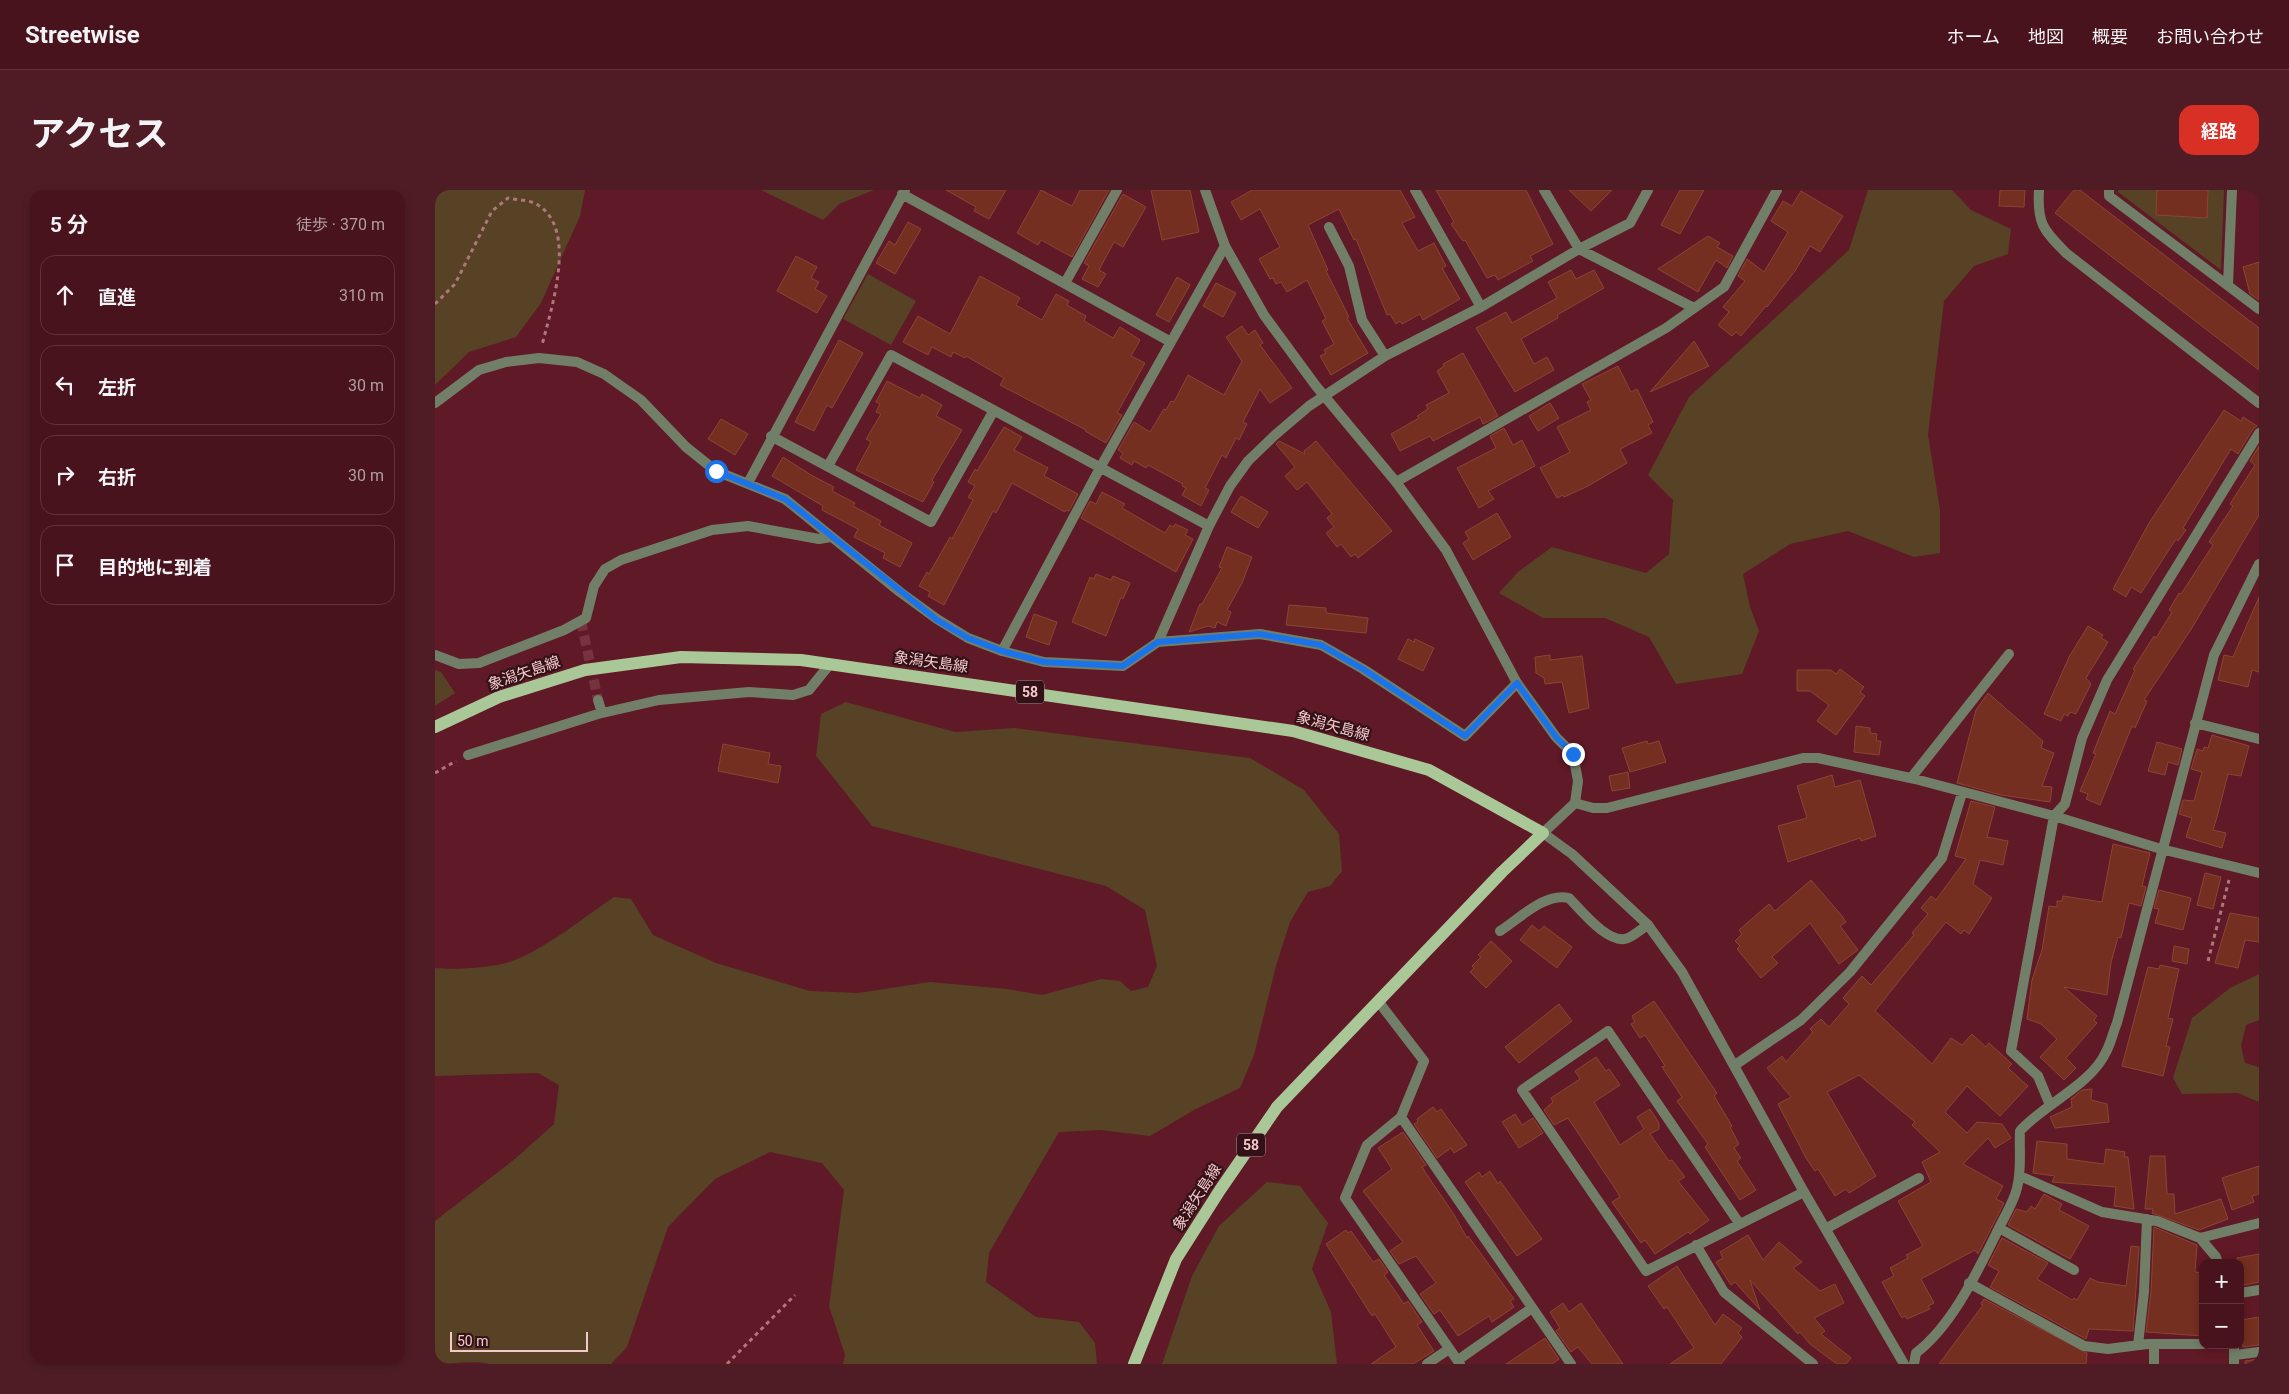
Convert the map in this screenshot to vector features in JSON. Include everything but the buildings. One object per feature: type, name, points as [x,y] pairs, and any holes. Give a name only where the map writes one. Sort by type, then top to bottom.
[{"type":"main road","name":"象潟矢島線","points":[[435,727],[499,697],[585,670],[681,657],[782,659],[830,664],[1293,731],[1429,770],[1543,833],[1502,872],[1277,1107],[1219,1190],[1176,1259],[1134,1364]]},
{"type":"street","points":[[1065,283],[1117,190]]},
{"type":"street","points":[[1205,190],[1225,246],[1264,315],[1324,395],[1396,482],[1446,550],[1517,683],[1556,737],[1573,754],[1578,781],[1575,803],[1543,833],[1572,854],[1647,925],[1682,972],[1904,1364]]},
{"type":"street","points":[[1415,190],[1481,307]]},
{"type":"street","points":[[1544,190],[1579,249],[1694,308]]},
{"type":"street","points":[[1158,642],[1209,526],[1230,486],[1248,461],[1275,435],[1324,395],[1385,356],[1481,307],[1579,249],[1630,223],[1648,190]]},
{"type":"street","points":[[1396,482],[1666,328],[1724,287],[1777,190]]},
{"type":"street","points":[[2039,190],[2038,208],[2045,233],[2066,252],[2259,403]]},
{"type":"street","points":[[2109,190],[2109,196],[2259,309]]},
{"type":"street","points":[[2228,284],[2232,190]]},
{"type":"street","points":[[748,483],[771,436],[903,192],[1171,342]]},
{"type":"street","points":[[1329,227],[1349,266],[1362,320],[1385,356]]},
{"type":"street","points":[[1002,651],[1100,468],[1225,246]]},
{"type":"street","points":[[828,466],[891,355],[1209,526]]},
{"type":"street","points":[[435,403],[479,370],[506,362],[539,358],[577,362],[603,374],[641,400],[686,446],[716,471],[785,499],[937,620],[968,638],[1002,651],[1044,662],[1123,666],[1158,642],[1259,634],[1321,645],[1363,669],[1465,736],[1517,683]]},
{"type":"street","points":[[771,436],[931,522],[994,410]]},
{"type":"street","points":[[2050,1105],[2039,1076],[2011,1051],[2054,816],[2065,804],[2081,738],[2107,680],[2259,434]]},
{"type":"street","points":[[435,655],[459,664],[479,663],[564,630],[586,618],[594,586],[605,569],[621,560],[712,530],[748,526],[819,539],[831,537]]},
{"type":"street","points":[[1915,1364],[1916,1352],[1930,1342],[1947,1321],[1999,1228],[2017,1191],[2020,1176],[2019,1131],[2032,1117],[2083,1080],[2106,1054],[2117,1023],[2213,655],[2259,564]]},
{"type":"street","points":[[1911,778],[2009,654]]},
{"type":"street","points":[[468,755],[602,713],[677,699],[749,692],[793,695],[809,690],[830,664]]},
{"type":"street","points":[[598,700],[602,713]]},
{"type":"street","points":[[2195,724],[2259,739]]},
{"type":"street","points":[[1575,803],[1593,808],[1607,808],[1803,758],[1818,758],[1911,778],[2054,816],[2161,849],[2259,873]]},
{"type":"street","points":[[1735,1066],[1801,1020],[1850,972],[1942,858],[1962,793]]},
{"type":"street","points":[[1500,932],[1547,899],[1562,896],[1569,898],[1605,934],[1615,939],[1627,939],[1647,925]]},
{"type":"street","points":[[1378,1001],[1424,1061],[1401,1117],[1367,1145],[1345,1198],[1459,1362],[1532,1308]]},
{"type":"street","points":[[1739,1223],[1608,1031],[1522,1090],[1647,1271],[1739,1223],[1805,1192]]},
{"type":"street","points":[[1401,1117],[1571,1364]]},
{"type":"street","points":[[2020,1176],[2102,1212],[2147,1219],[2200,1238],[2216,1259]]},
{"type":"street","points":[[1827,1228],[1919,1178]]},
{"type":"street","points":[[2138,1345],[2144,1292],[2147,1219]]},
{"type":"street","points":[[2200,1238],[2259,1223]]},
{"type":"street","points":[[1999,1228],[2074,1270]]},
{"type":"street","points":[[1696,1245],[1725,1292],[1813,1364]]},
{"type":"street","points":[[1969,1283],[2083,1346],[2108,1349],[2154,1344],[2199,1344]]},
{"type":"street","points":[[2244,1292],[2259,1290]]},
{"type":"street","points":[[2154,1344],[2154,1364]]},
{"type":"street","points":[[1427,1364],[1449,1349]]},
{"type":"street","points":[[2235,1355],[2259,1352]]},
{"type":"path","points":[[435,304],[455,284],[492,210],[508,198],[537,203],[548,213],[560,243],[554,297],[539,358]]},
{"type":"path","points":[[435,773],[468,755]]},
{"type":"path","points":[[2208,961],[2233,867]]},
{"type":"path","points":[[727,1364],[795,1295]]},
{"type":"shaded area","points":[[435,190],[585,190],[580,216],[541,303],[516,337],[469,352],[435,385]]},
{"type":"shaded area","points":[[761,190],[874,190],[839,204],[823,220]]},
{"type":"shaded area","points":[[1868,190],[1952,190],[1971,210],[2011,229],[2008,254],[1974,266],[1944,301],[1928,435],[1940,510],[1940,553],[1914,557],[1848,531],[1790,544],[1743,574],[1750,607],[1759,631],[1742,674],[1676,684],[1649,637],[1605,618],[1543,618],[1499,593],[1518,572],[1552,547],[1646,573],[1669,554],[1673,500],[1648,475],[1689,397],[1849,250]]},
{"type":"shaded area","points":[[2118,190],[2224,190],[2221,270],[2118,192]]},
{"type":"shaded area","points":[[868,274],[916,301],[891,345],[843,319]]},
{"type":"shaded area","points":[[435,670],[441,672],[455,693],[435,706]]},
{"type":"shaded area","points":[[846,702],[955,732],[1014,728],[1250,758],[1304,790],[1339,834],[1342,871],[1330,886],[1308,892],[1290,922],[1276,966],[1254,1055],[1240,1088],[1194,1110],[1150,1136],[1100,1130],[1059,1132],[989,1253],[986,1282],[1036,1317],[1079,1322],[1095,1343],[1097,1364],[843,1364],[845,1355],[829,1306],[844,1190],[822,1163],[770,1152],[715,1179],[668,1227],[627,1347],[611,1364],[489,1364],[471,1362],[435,1364],[435,1221],[516,1158],[554,1124],[559,1085],[538,1073],[435,1076],[435,968],[474,968],[512,961],[550,941],[614,897],[631,899],[653,935],[716,963],[810,991],[858,993],[930,982],[1007,989],[1042,995],[1101,979],[1120,981],[1131,991],[1148,987],[1157,966],[1145,910],[1106,886],[872,826],[816,756],[821,714]]},
{"type":"shaded area","points":[[2259,974],[2259,1020],[2246,1025],[2241,1046],[2245,1063],[2259,1067],[2259,1102],[2238,1093],[2182,1094],[2173,1078],[2192,1018],[2230,988]]},
{"type":"shaded area","points":[[1267,1182],[1300,1186],[1328,1223],[1312,1269],[1331,1312],[1337,1364],[1162,1364],[1192,1276],[1219,1226]]},
{"type":"tunnel","points":[[581,621],[598,700]]},
{"type":"route","points":[[716,471],[785,499],[937,620],[968,638],[1002,651],[1044,662],[1123,666],[1158,642],[1259,634],[1321,645],[1363,669],[1465,736],[1517,683],[1556,737],[1573,754]]}]
